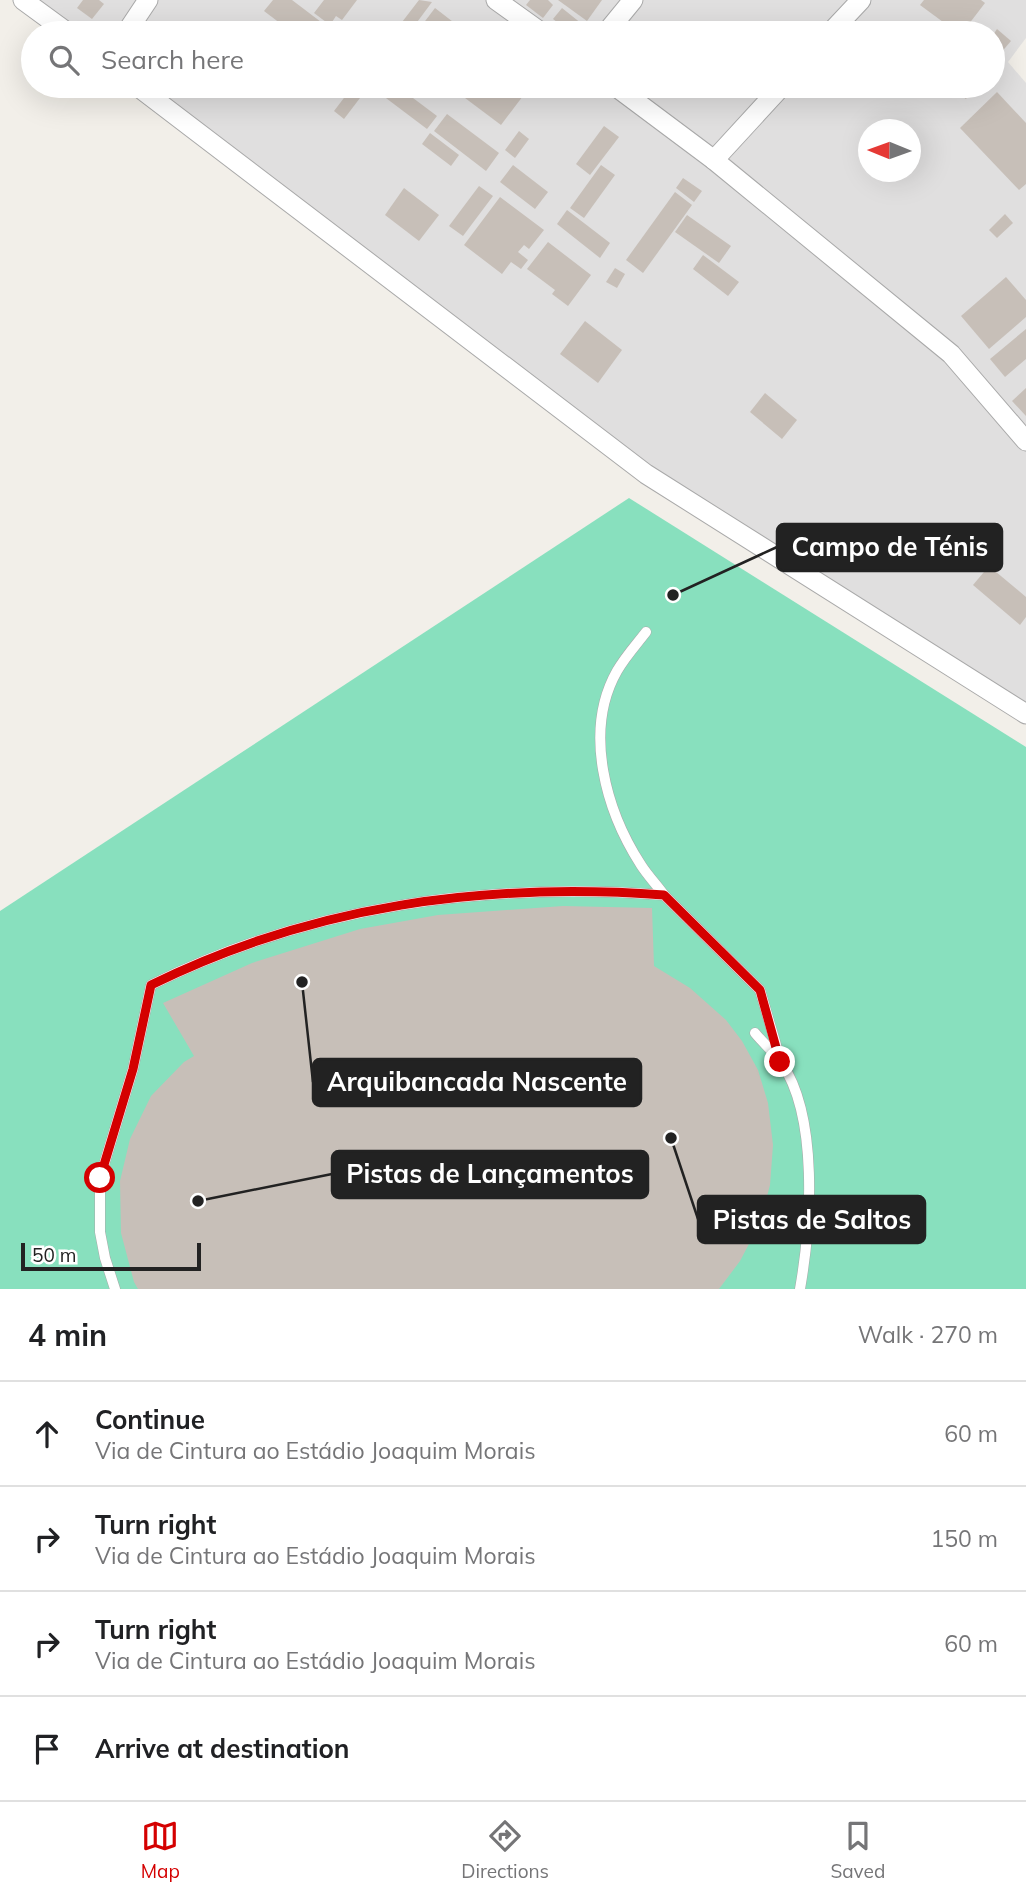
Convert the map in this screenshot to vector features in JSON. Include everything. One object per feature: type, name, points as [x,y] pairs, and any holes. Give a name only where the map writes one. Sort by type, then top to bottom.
[{"type":"street","points":[[23,0],[52,21]]},
{"type":"street","points":[[134,21],[148,0]]},
{"type":"street","points":[[616,21],[634,0]]},
{"type":"street","points":[[841,21],[861,0]]},
{"type":"street","points":[[503,2],[527,21]]},
{"type":"street","points":[[153,98],[646,474],[1026,714]]},
{"type":"street","points":[[631,98],[714,160],[951,354],[1026,441]]},
{"type":"street","points":[[714,160],[771,98]]},
{"type":"lane","points":[[646,632],[617,672],[605,703],[600,746],[606,783],[621,826],[641,866],[664,895],[760,990],[780,1062]]},
{"type":"lane","points":[[115,1289],[100,1233],[100,1178],[133,1069],[151,985],[190,965],[264,938],[394,904],[517,892],[664,895]]},
{"type":"lane","points":[[755,1033],[780,1062],[792,1084],[800,1113],[807,1163],[808,1227],[800,1289]]},
{"type":"shaded area","points":[[23,0],[1026,0],[1026,38],[1008,62],[1026,83],[1026,714],[646,474],[153,98],[1005,98],[1005,21],[52,21]]},
{"type":"green space","points":[[629,498],[1026,747],[1026,1289],[0,1289],[0,911]]},
{"type":"building","points":[[83,0],[99,0],[104,4],[92,19],[77,8]]},
{"type":"building","points":[[273,0],[292,0],[320,21],[277,21],[264,11]]},
{"type":"building","points":[[324,0],[357,0],[342,20],[336,16],[333,21],[325,21],[314,13]]},
{"type":"building","points":[[419,0],[432,2],[418,21],[403,21]]},
{"type":"building","points":[[530,0],[548,0],[553,5],[543,18],[526,5]]},
{"type":"building","points":[[558,0],[602,0],[587,21]]},
{"type":"building","points":[[924,0],[981,0],[985,3],[971,21],[942,21],[920,5]]},
{"type":"building","points":[[435,8],[452,21],[425,21]]},
{"type":"building","points":[[562,8],[578,21],[556,21],[553,19]]},
{"type":"building","points":[[1005,36],[1011,41],[1005,48]]},
{"type":"building","points":[[344,98],[360,98],[344,119],[334,111]]},
{"type":"building","points":[[386,98],[413,98],[437,116],[427,129]]},
{"type":"building","points":[[465,98],[521,98],[501,125]]},
{"type":"building","points":[[991,98],[1003,98],[1026,123],[1026,184],[1019,190],[960,128]]},
{"type":"building","points":[[447,114],[499,153],[486,171],[434,131]]},
{"type":"building","points":[[604,126],[619,137],[590,175],[576,164]]},
{"type":"building","points":[[519,131],[529,139],[515,158],[505,150]]},
{"type":"building","points":[[430,133],[459,155],[451,166],[422,144]]},
{"type":"building","points":[[513,165],[548,192],[535,209],[500,182]]},
{"type":"building","points":[[601,165],[615,175],[584,218],[570,208]]},
{"type":"building","points":[[683,178],[702,191],[694,202],[676,188]]},
{"type":"building","points":[[479,186],[493,196],[463,236],[449,226]]},
{"type":"building","points":[[404,188],[439,215],[419,241],[385,215]]},
{"type":"building","points":[[675,192],[692,205],[643,273],[626,260]]},
{"type":"building","points":[[500,197],[544,230],[529,249],[524,245],[518,252],[528,260],[521,269],[511,262],[502,274],[464,245]]},
{"type":"building","points":[[567,210],[610,243],[600,258],[557,224]]},
{"type":"building","points":[[1005,214],[1013,223],[997,238],[989,230]]},
{"type":"building","points":[[687,215],[731,246],[719,263],[675,232]]},
{"type":"building","points":[[548,242],[591,275],[568,306],[552,294],[555,290],[527,269]]},
{"type":"building","points":[[703,255],[739,282],[728,296],[693,269]]},
{"type":"building","points":[[615,268],[625,274],[617,288],[606,282]]},
{"type":"building","points":[[1006,277],[1026,300],[1026,317],[989,349],[961,316]]},
{"type":"building","points":[[585,321],[622,350],[598,383],[560,354]]},
{"type":"building","points":[[1026,329],[1026,359],[1005,377],[990,359]]},
{"type":"building","points":[[1026,388],[1026,416],[1012,401]]},
{"type":"building","points":[[765,393],[797,420],[782,439],[750,412]]},
{"type":"building","points":[[989,566],[1026,597],[1026,617],[1020,625],[973,585]]},
{"type":"building","points":[[563,906],[652,908],[654,966],[690,988],[726,1020],[742,1041],[758,1070],[768,1103],[773,1145],[770,1185],[760,1223],[740,1261],[719,1289],[138,1289],[121,1233],[120,1181],[130,1139],[151,1096],[184,1062],[194,1056],[163,1003],[252,963],[360,929],[438,915]]},
{"type":"place","name":"Campo de Ténis","points":[[673,595]]},
{"type":"place","name":"Arquibancada Nascente","points":[[302,982]]},
{"type":"place","name":"Pistas de Saltos","points":[[671,1138]]},
{"type":"place","name":"Pistas de Lançamentos","points":[[198,1201]]},
{"type":"route","points":[[100,1178],[133,1069],[151,985],[190,965],[264,938],[394,904],[517,892],[664,895],[760,990],[780,1062]]}]
